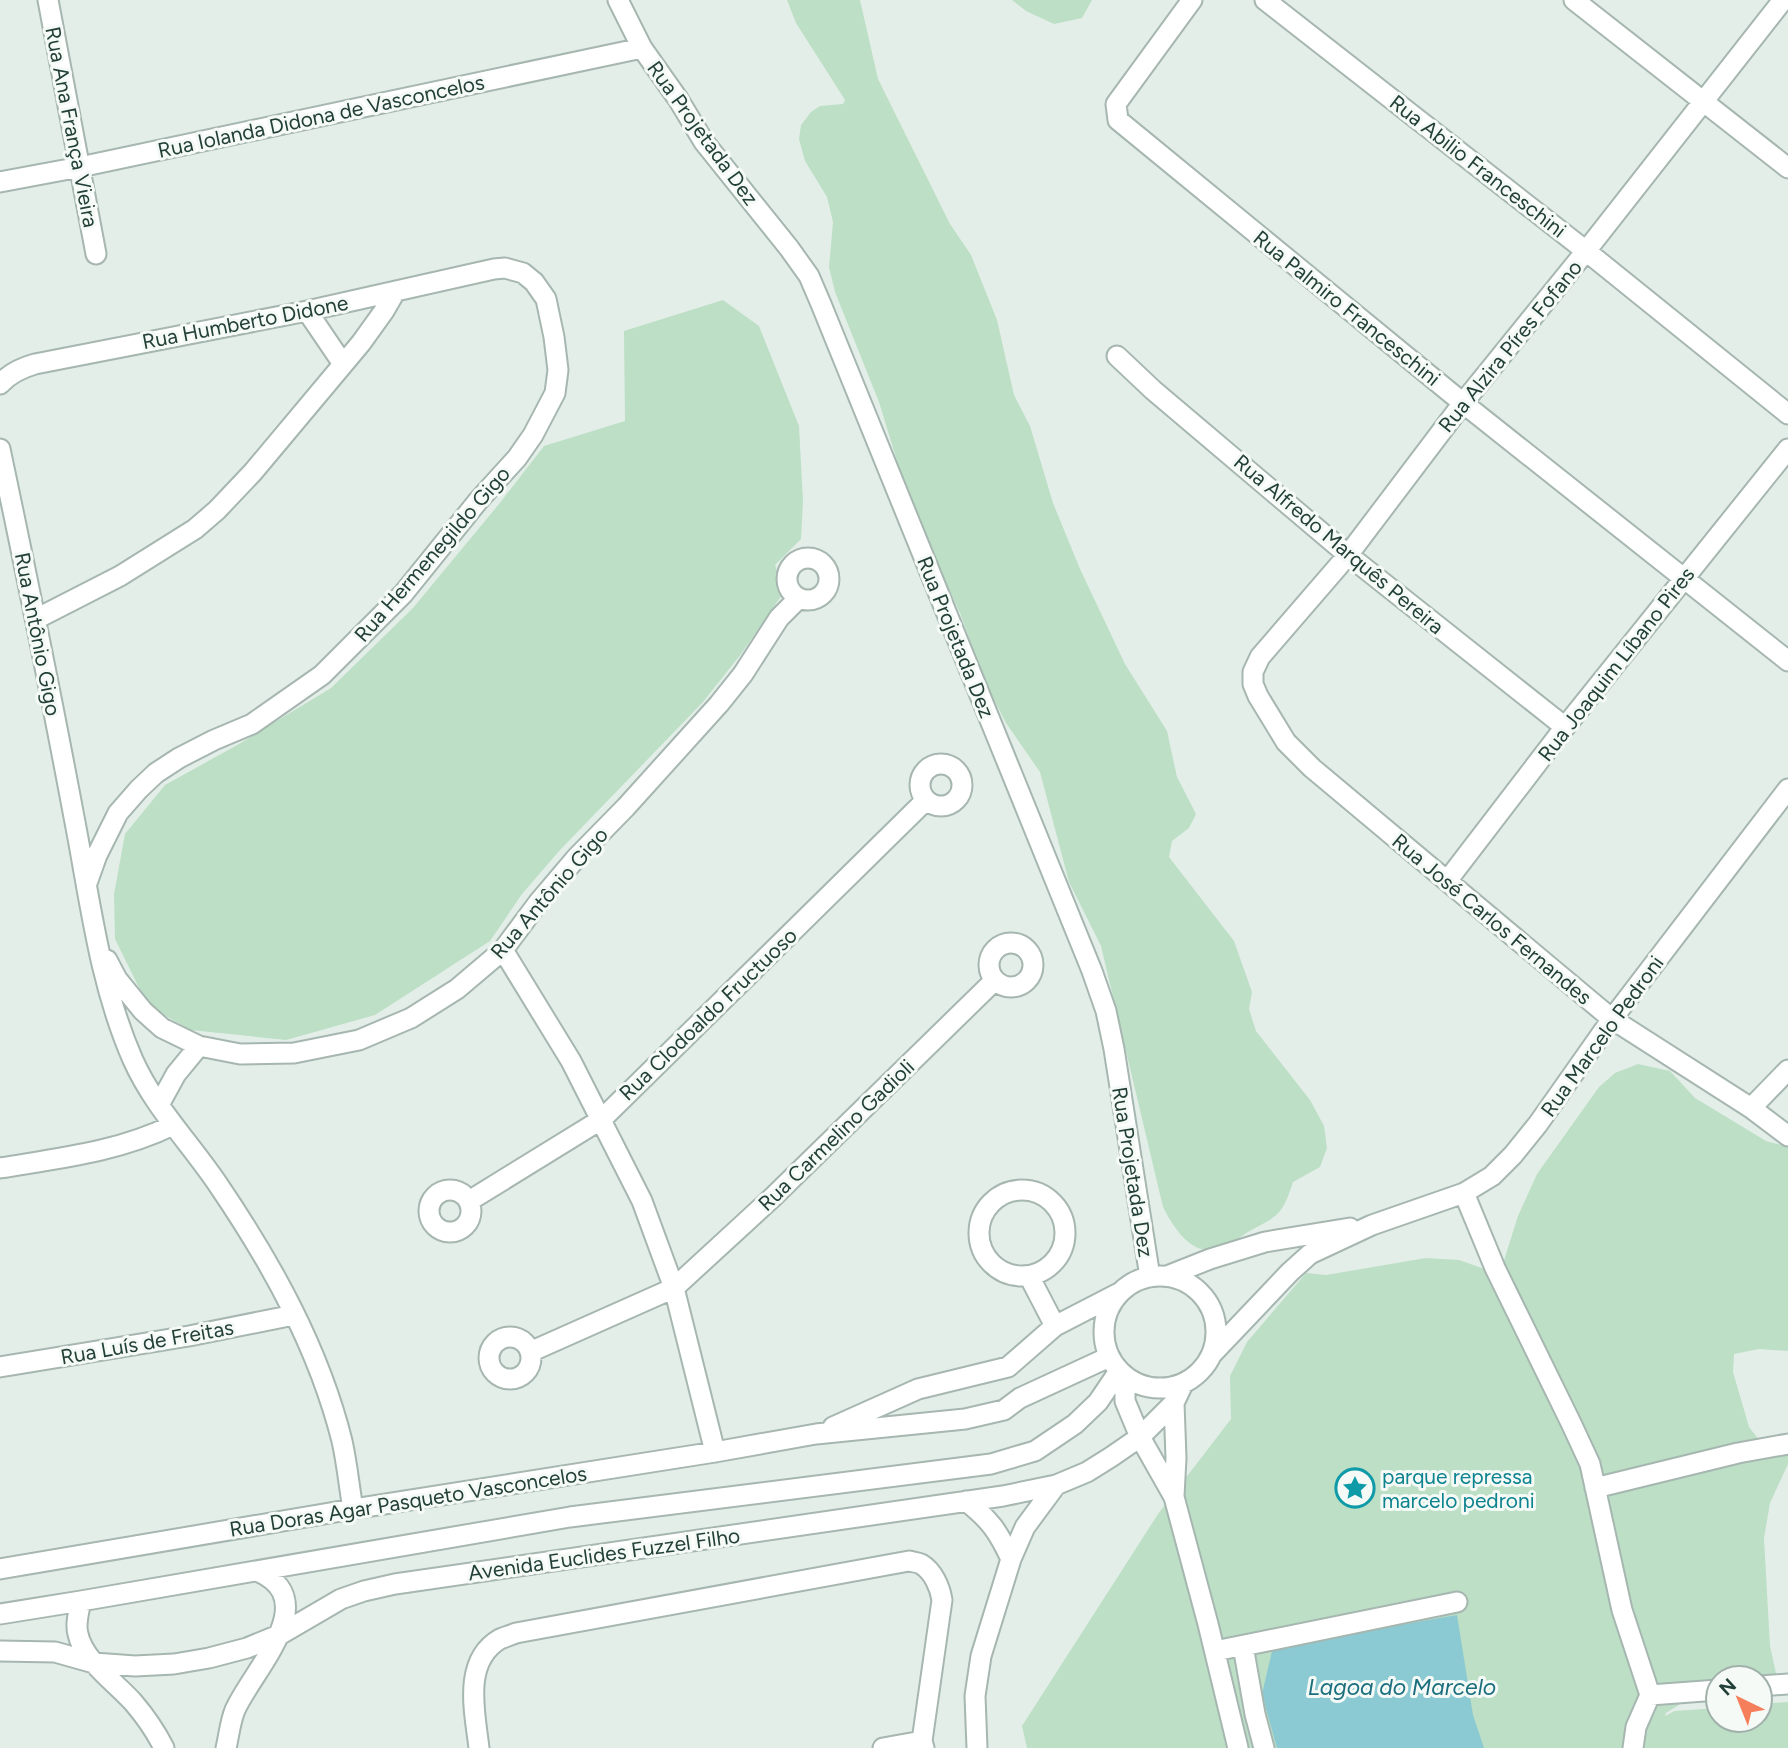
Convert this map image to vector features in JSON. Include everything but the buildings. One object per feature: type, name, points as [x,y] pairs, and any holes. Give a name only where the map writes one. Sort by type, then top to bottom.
[{"type":"street","name":"Rua Ana França Vieira","points":[[48,0],[96,254]]},
{"type":"street","name":"Rua Projetada Dez","points":[[618,0],[642,48],[704,142],[803,267],[821,304],[1106,1011],[1158,1276]]},
{"type":"street","name":"Rua Palmiro Franceschini","points":[[1192,0],[1116,104],[1118,120],[1463,403],[1788,660]]},
{"type":"street","name":"Rua Abilio Franceschini","points":[[1265,0],[1586,251],[1788,414]]},
{"type":"street","points":[[1574,0],[1788,168]]},
{"type":"street","name":"Rua Alzira Píres Fofano","points":[[1258,696],[1252,672],[1260,657],[1348,555],[1463,403],[1783,0]]},
{"type":"street","name":"Rua Iolanda Didona de Vasconcelos","points":[[0,182],[642,48]]},
{"type":"street","name":"Rua Hermenegildo Gigo","points":[[87,883],[97,855],[118,813],[139,789],[156,773],[179,758],[252,724],[322,675],[403,593],[534,435],[555,393],[558,370],[546,299],[534,282],[523,273],[505,268],[494,269]]},
{"type":"street","name":"Rua Humberto Didone","points":[[0,384],[8,375],[35,363],[307,311],[494,269]]},
{"type":"street","points":[[36,619],[120,576],[195,528],[217,510],[253,472],[344,364],[374,327],[395,292]]},
{"type":"street","points":[[307,311],[344,364]]},
{"type":"street","name":"Rua Alfredo Marquês Pereira","points":[[1117,356],[1153,390],[1348,555],[1565,727]]},
{"type":"street","name":"Rua Antônio Gigo","points":[[0,449],[36,619],[104,979],[133,1060],[159,1105],[216,1180],[271,1266],[322,1377],[342,1442],[353,1509]]},
{"type":"street","name":"Rua Joaquim Líbano Pires","points":[[1447,881],[1565,727],[1788,449]]},
{"type":"street","name":"Rua Antônio Gigo","points":[[97,943],[117,979],[143,1011],[162,1028],[198,1046],[240,1054],[294,1053],[359,1040],[411,1018],[457,989],[503,950],[577,857],[719,704],[743,674],[779,618],[799,598]]},
{"type":"street","name":"Rua José Carlos Fernandes","points":[[1258,696],[1286,742],[1312,768],[1612,1019],[1751,1108],[1788,1136]]},
{"type":"street","name":"Rua Marcelo Pedroni","points":[[1213,1353],[1310,1254],[1372,1225],[1464,1193],[1492,1176],[1538,1124],[1612,1019],[1788,789]]},
{"type":"street","name":"Rua Clodoaldo Fructuoso","points":[[469,1201],[601,1119],[926,800]]},
{"type":"street","points":[[503,950],[571,1061],[642,1201],[674,1288],[715,1452]]},
{"type":"street","name":"Rua Carmelino Gadioli","points":[[530,1352],[674,1288],[773,1197],[995,980]]},
{"type":"street","points":[[159,1105],[176,1074],[198,1046]]},
{"type":"street","points":[[1751,1108],[1788,1070]]},
{"type":"street","points":[[0,1168],[125,1145],[173,1125]]},
{"type":"street","points":[[1009,1191],[1036,1191],[1058,1207],[1064,1219],[1066,1233],[1063,1248],[1055,1261],[1044,1271],[1029,1276],[1014,1276],[1000,1271],[988,1261],[981,1248],[981,1219],[987,1207],[1009,1191]]},
{"type":"street","points":[[1464,1193],[1495,1268],[1590,1464],[1622,1609],[1650,1695],[1636,1727],[1633,1748]]},
{"type":"street","name":"Rua Marcelo Pedroni","points":[[1158,1276],[1265,1242],[1372,1225]]},
{"type":"street","points":[[1029,1276],[1055,1326]]},
{"type":"street","points":[[1119,1369],[1149,1388],[1166,1389],[1183,1384],[1204,1368],[1213,1353],[1217,1336],[1209,1303],[1198,1290],[1183,1280],[1158,1276],[1133,1282],[1119,1293],[1110,1307],[1104,1323],[1104,1341],[1119,1369],[1125,1401],[1140,1437],[1174,1497],[1238,1748]]},
{"type":"street","name":"Rua Doras Agar Pasqueto Vasconcelos","points":[[816,1434],[918,1389],[1008,1367],[1055,1326],[1119,1293]]},
{"type":"street","name":"Rua Luís de Freitas","points":[[0,1367],[189,1336],[294,1315]]},
{"type":"street","points":[[1008,1367],[1020,1398]]},
{"type":"street","name":"Rua Doras Agar Pasqueto Vasconcelos","points":[[0,1569],[816,1434],[965,1419],[1004,1410],[1020,1398],[1119,1369]]},
{"type":"street","name":"Avenida Euclides Fuzzel Filho","points":[[0,1614],[570,1517],[991,1464],[1035,1451],[1075,1424],[1098,1402],[1119,1369]]},
{"type":"street","name":"Avenida Euclides Fuzzel Filho","points":[[0,1651],[55,1652],[94,1663],[135,1666],[174,1664],[247,1647],[281,1633],[341,1599],[395,1584],[1003,1496],[1056,1485],[1087,1472],[1140,1437],[1174,1404],[1183,1384]]},
{"type":"street","points":[[1174,1404],[1174,1497]]},
{"type":"street","points":[[1595,1488],[1738,1453],[1788,1444]]},
{"type":"street","points":[[977,1748],[975,1696],[981,1656],[1011,1559],[1025,1527],[1056,1485]]},
{"type":"street","points":[[966,1501],[996,1529],[1011,1559]]},
{"type":"street","points":[[479,1748],[474,1678],[479,1661],[499,1639],[516,1633],[909,1561],[920,1564],[929,1573],[940,1586],[942,1600],[923,1744],[883,1748]]},
{"type":"street","points":[[226,1748],[234,1712],[281,1633],[286,1614],[285,1598],[279,1587],[268,1576],[257,1571]]},
{"type":"street","points":[[81,1601],[78,1634],[94,1663],[134,1703],[164,1748]]},
{"type":"street","points":[[1214,1651],[1430,1607],[1243,1646],[1255,1714],[1265,1748]]},
{"type":"street","points":[[1650,1695],[1704,1691]]},
{"type":"green space","points":[[787,0],[860,0],[878,79],[950,224],[971,255],[997,320],[1014,395],[1030,426],[1053,503],[1080,569],[1125,664],[1167,731],[1177,777],[1196,814],[1189,828],[1172,841],[1169,857],[1234,941],[1252,992],[1249,1009],[1256,1031],[1310,1100],[1324,1126],[1327,1148],[1320,1167],[1293,1182],[1286,1202],[1273,1218],[1220,1249],[1200,1249],[1192,1245],[1178,1232],[1163,1207],[1101,946],[1069,882],[1040,772],[1006,723],[986,684],[960,613],[912,510],[879,402],[835,292],[829,267],[833,222],[827,197],[805,161],[799,139],[801,125],[811,112],[820,106],[843,104],[845,100],[796,23]]},
{"type":"green space","points":[[1012,0],[1092,0],[1082,18],[1054,24],[1026,11]]},
{"type":"green space","points":[[723,300],[759,326],[799,426],[803,501],[801,539],[775,565],[784,592],[741,654],[703,702],[560,850],[522,894],[490,941],[375,1015],[286,1040],[191,1030],[148,1006],[115,939],[114,894],[125,834],[165,785],[331,688],[413,608],[544,446],[625,421],[624,331]]},
{"type":"green space","points":[[1638,1064],[1670,1071],[1695,1098],[1766,1141],[1788,1147],[1788,1351],[1759,1349],[1734,1354],[1733,1372],[1749,1427],[1766,1449],[1788,1452],[1788,1464],[1770,1503],[1764,1538],[1770,1646],[1774,1664],[1704,1664],[1704,1703],[1688,1699],[1665,1716],[1675,1711],[1704,1709],[1704,1734],[1774,1734],[1774,1703],[1788,1702],[1788,1748],[1027,1748],[1022,1726],[1158,1514],[1231,1419],[1230,1376],[1247,1342],[1306,1273],[1326,1275],[1426,1258],[1459,1260],[1493,1272],[1501,1270],[1518,1216],[1537,1174],[1599,1087],[1615,1073]]},
{"type":"green space","points":[[1774,1664],[1777,1678],[1784,1689],[1774,1694]]},
{"type":"water","name":"Lagoa do Marcelo","points":[[1457,1615],[1473,1715],[1484,1748],[1277,1748],[1262,1694],[1273,1647]]},
{"type":"place","name":"parque repressa marcelo pedroni","points":[[1355,1488]]}]
